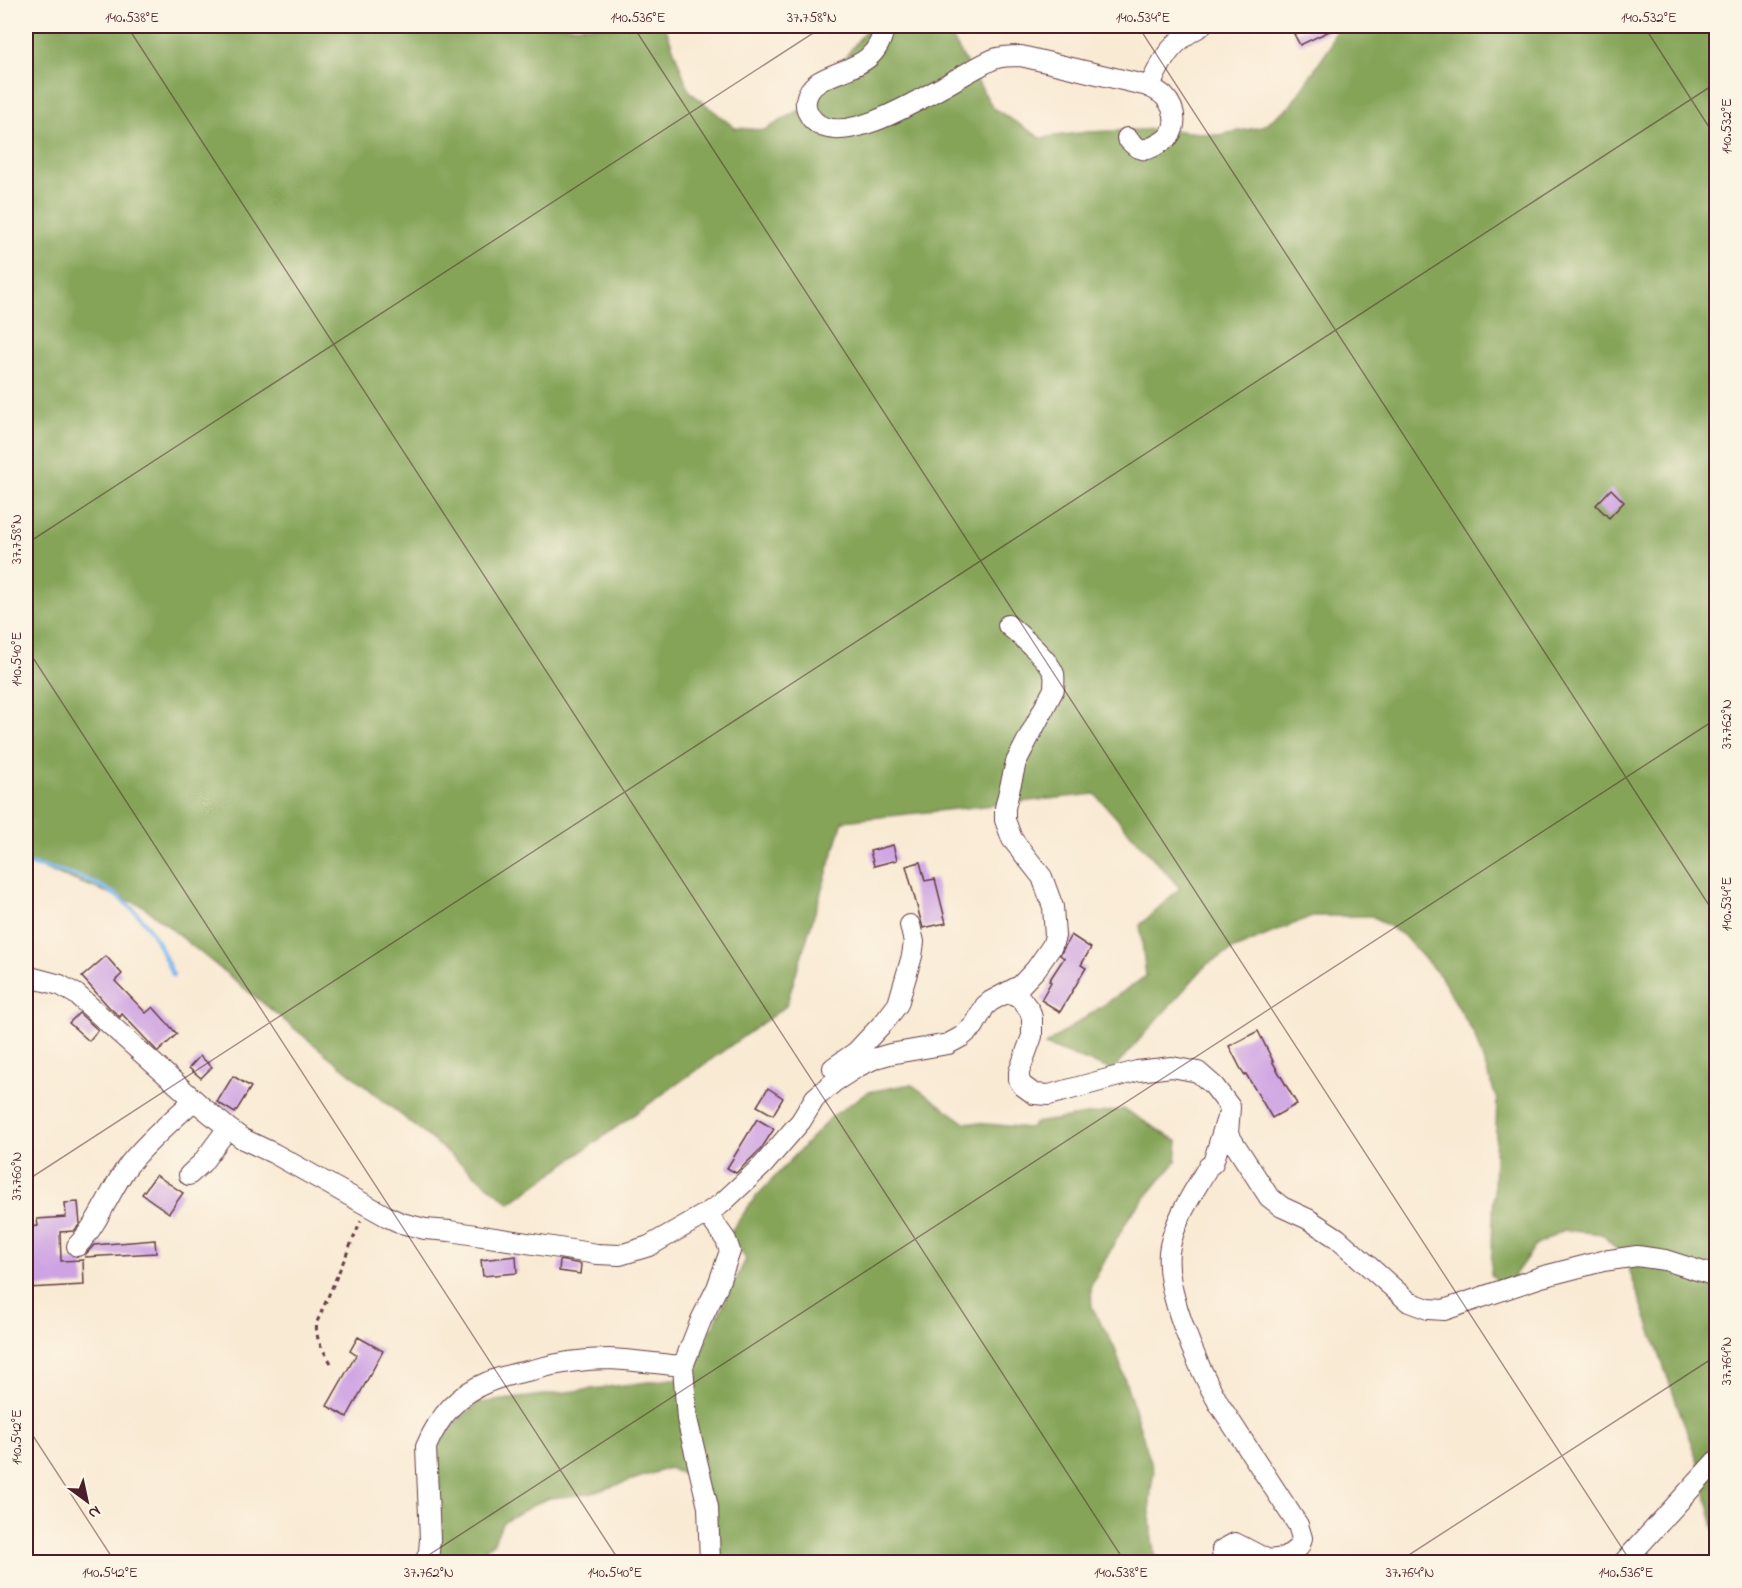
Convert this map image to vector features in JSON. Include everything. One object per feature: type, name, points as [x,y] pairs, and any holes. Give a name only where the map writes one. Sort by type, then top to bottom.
[{"type":"street","points":[[884,26],[879,44],[868,58],[858,65],[819,82],[809,91],[806,104],[808,113],[815,122],[836,129],[874,122],[993,59],[1021,56],[1149,87],[1163,95],[1175,116],[1174,128],[1169,137],[1148,149],[1139,148],[1128,138]]},
{"type":"street","points":[[1149,87],[1181,32],[1201,26]]},
{"type":"street","points":[[26,976],[60,985],[76,994],[194,1100],[243,1139],[401,1223],[425,1229],[609,1255],[620,1255],[649,1246],[721,1204],[763,1165],[801,1121],[815,1098],[830,1086],[859,1066],[876,1058],[948,1044],[974,1026],[985,1006],[991,1001],[1020,985],[1036,969],[1052,946],[1055,936],[1053,907],[1042,877],[1012,839],[1005,814],[1016,762],[1054,689],[1054,675],[1042,658],[1008,625]]},
{"type":"street","points":[[830,1086],[828,1073],[856,1052],[898,1004],[912,956],[914,942],[910,926]]},
{"type":"street","points":[[1008,993],[1021,999],[1030,1011],[1032,1036],[1019,1072],[1019,1080],[1023,1086],[1034,1094],[1048,1095],[1137,1071],[1172,1067],[1190,1070],[1205,1077],[1230,1107],[1228,1134],[1269,1197],[1282,1207],[1308,1219],[1337,1238],[1409,1302],[1428,1309],[1444,1310],[1552,1274],[1603,1261],[1637,1256],[1665,1260],[1716,1276]]},
{"type":"street","points":[[77,1245],[99,1215],[127,1167],[194,1100]]},
{"type":"street","points":[[1223,1563],[1222,1550],[1235,1544],[1268,1560],[1285,1558],[1299,1547],[1302,1538],[1298,1525],[1218,1404],[1207,1383],[1175,1304],[1168,1263],[1169,1248],[1177,1221],[1208,1167],[1213,1163],[1229,1113]]},
{"type":"street","points":[[189,1175],[202,1163],[228,1128]]},
{"type":"street","points":[[707,1213],[726,1240],[729,1251],[717,1288],[683,1366],[687,1419],[708,1507],[710,1563]]},
{"type":"street","points":[[425,1563],[430,1539],[426,1447],[447,1410],[461,1398],[486,1382],[557,1364],[610,1359],[683,1366]]},
{"type":"street","points":[[1624,1563],[1716,1461]]},
{"type":"path","points":[[331,1363],[318,1342],[315,1332],[317,1322],[368,1206]]},
{"type":"green space","points":[[26,26],[665,26],[689,91],[735,128],[765,130],[809,105],[869,26],[945,26],[993,108],[1041,138],[1087,132],[1163,129],[1217,135],[1262,127],[1290,106],[1330,47],[1337,26],[1716,26],[1716,1537],[1701,1471],[1625,1258],[1602,1234],[1564,1230],[1535,1246],[1506,1287],[1491,1275],[1497,1100],[1474,1034],[1441,977],[1403,935],[1372,916],[1312,916],[1234,949],[1207,964],[1112,1070],[1045,1045],[1146,976],[1140,925],[1180,888],[1095,794],[843,821],[786,1006],[510,1203],[143,906],[26,862]]},
{"type":"green space","points":[[911,1084],[964,1122],[1030,1128],[1035,1123],[1124,1109],[1178,1142],[1176,1162],[1130,1215],[1091,1286],[1092,1307],[1115,1348],[1154,1472],[1150,1517],[1156,1562],[716,1562],[711,1536],[691,1478],[669,1468],[589,1494],[550,1498],[537,1503],[502,1523],[494,1542],[468,1562],[432,1562],[431,1464],[438,1444],[461,1417],[478,1403],[688,1377],[746,1259],[729,1234],[754,1199],[831,1117],[868,1092]]},
{"type":"building","points":[[1313,26],[1340,26],[1300,45],[1294,34]]},
{"type":"building","points":[[1611,489],[1624,502],[1609,518],[1596,505]]},
{"type":"building","points":[[893,845],[897,860],[874,866],[870,851]]},
{"type":"building","points":[[920,862],[925,881],[935,879],[946,923],[923,928],[906,866]]},
{"type":"building","points":[[1071,935],[1091,948],[1081,965],[1086,968],[1060,1012],[1041,1000],[1051,982],[1049,981],[1064,958],[1060,955]]},
{"type":"building","points":[[106,956],[122,974],[115,981],[146,1013],[153,1007],[177,1034],[158,1052],[122,1014],[120,1017],[109,1007],[82,977]]},
{"type":"building","points":[[79,1013],[98,1030],[89,1041],[69,1023]]},
{"type":"building","points":[[1258,1031],[1297,1104],[1272,1118],[1246,1074],[1244,1075],[1229,1046]]},
{"type":"building","points":[[200,1056],[212,1067],[201,1078],[189,1068]]},
{"type":"building","points":[[233,1076],[251,1087],[235,1113],[217,1102]]},
{"type":"building","points":[[768,1088],[783,1098],[773,1115],[757,1106]]},
{"type":"building","points":[[757,1119],[774,1129],[761,1149],[736,1173],[727,1168]]},
{"type":"building","points":[[156,1175],[183,1193],[169,1213],[142,1194]]},
{"type":"building","points":[[78,1202],[80,1224],[74,1231],[60,1232],[61,1261],[83,1260],[84,1285],[28,1288],[27,1270],[33,1269],[30,1227],[38,1226],[37,1219],[66,1217],[65,1203]]},
{"type":"building","points":[[155,1240],[156,1253],[85,1257],[94,1245]]},
{"type":"building","points":[[516,1256],[517,1273],[483,1276],[481,1260]]},
{"type":"building","points":[[560,1260],[581,1264],[580,1274],[559,1271]]},
{"type":"building","points":[[358,1337],[383,1351],[347,1417],[327,1406],[356,1355],[350,1351]]},
{"type":"waterway","points":[[26,864],[80,877],[113,893],[140,917],[152,933],[173,975]]}]
